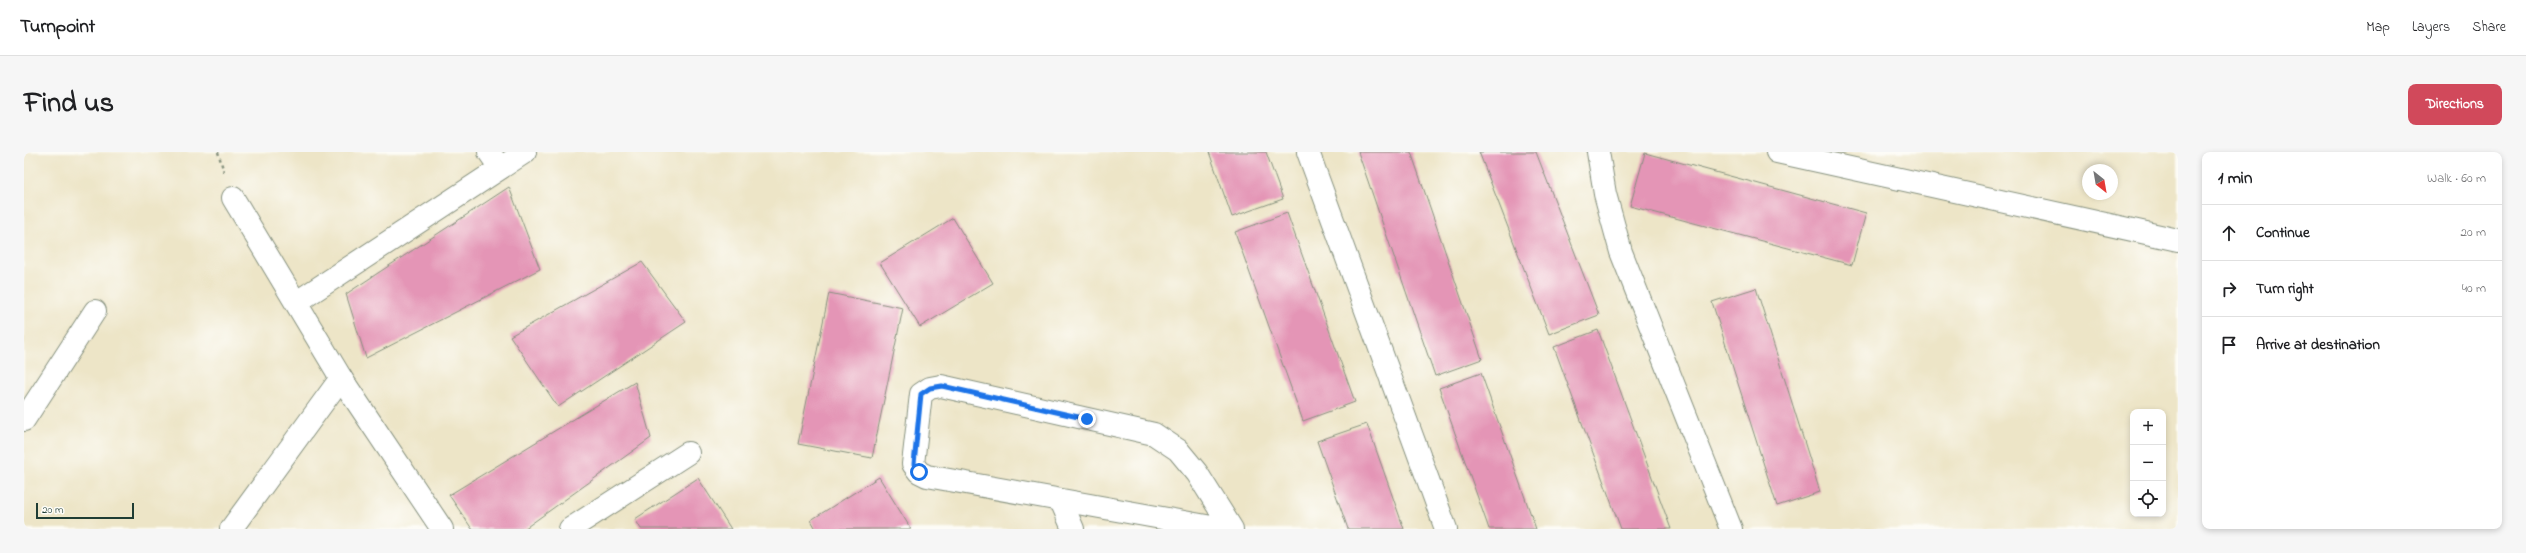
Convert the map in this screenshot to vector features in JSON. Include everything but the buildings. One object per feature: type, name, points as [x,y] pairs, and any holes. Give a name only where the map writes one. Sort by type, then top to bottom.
[{"type":"street","points":[[297,302],[494,160],[525,152]]},
{"type":"street","points":[[1308,152],[1446,529]]},
{"type":"street","points":[[1598,152],[1604,194],[1621,252],[1730,529]]},
{"type":"street","points":[[1777,152],[2178,240]]},
{"type":"street","points":[[233,198],[297,302],[341,378],[442,529]]},
{"type":"street","points":[[24,420],[95,311]]},
{"type":"street","points":[[231,529],[341,378]]},
{"type":"street","points":[[1223,529],[927,476],[919,472],[914,464],[921,394],[930,388],[942,386],[1154,434],[1178,450],[1197,473],[1232,529]]},
{"type":"street","points":[[570,529],[688,453]]},
{"type":"street","points":[[1061,501],[1073,529]]},
{"type":"route","points":[[919,472],[914,464],[921,394],[930,388],[942,386],[1087,419]]}]
